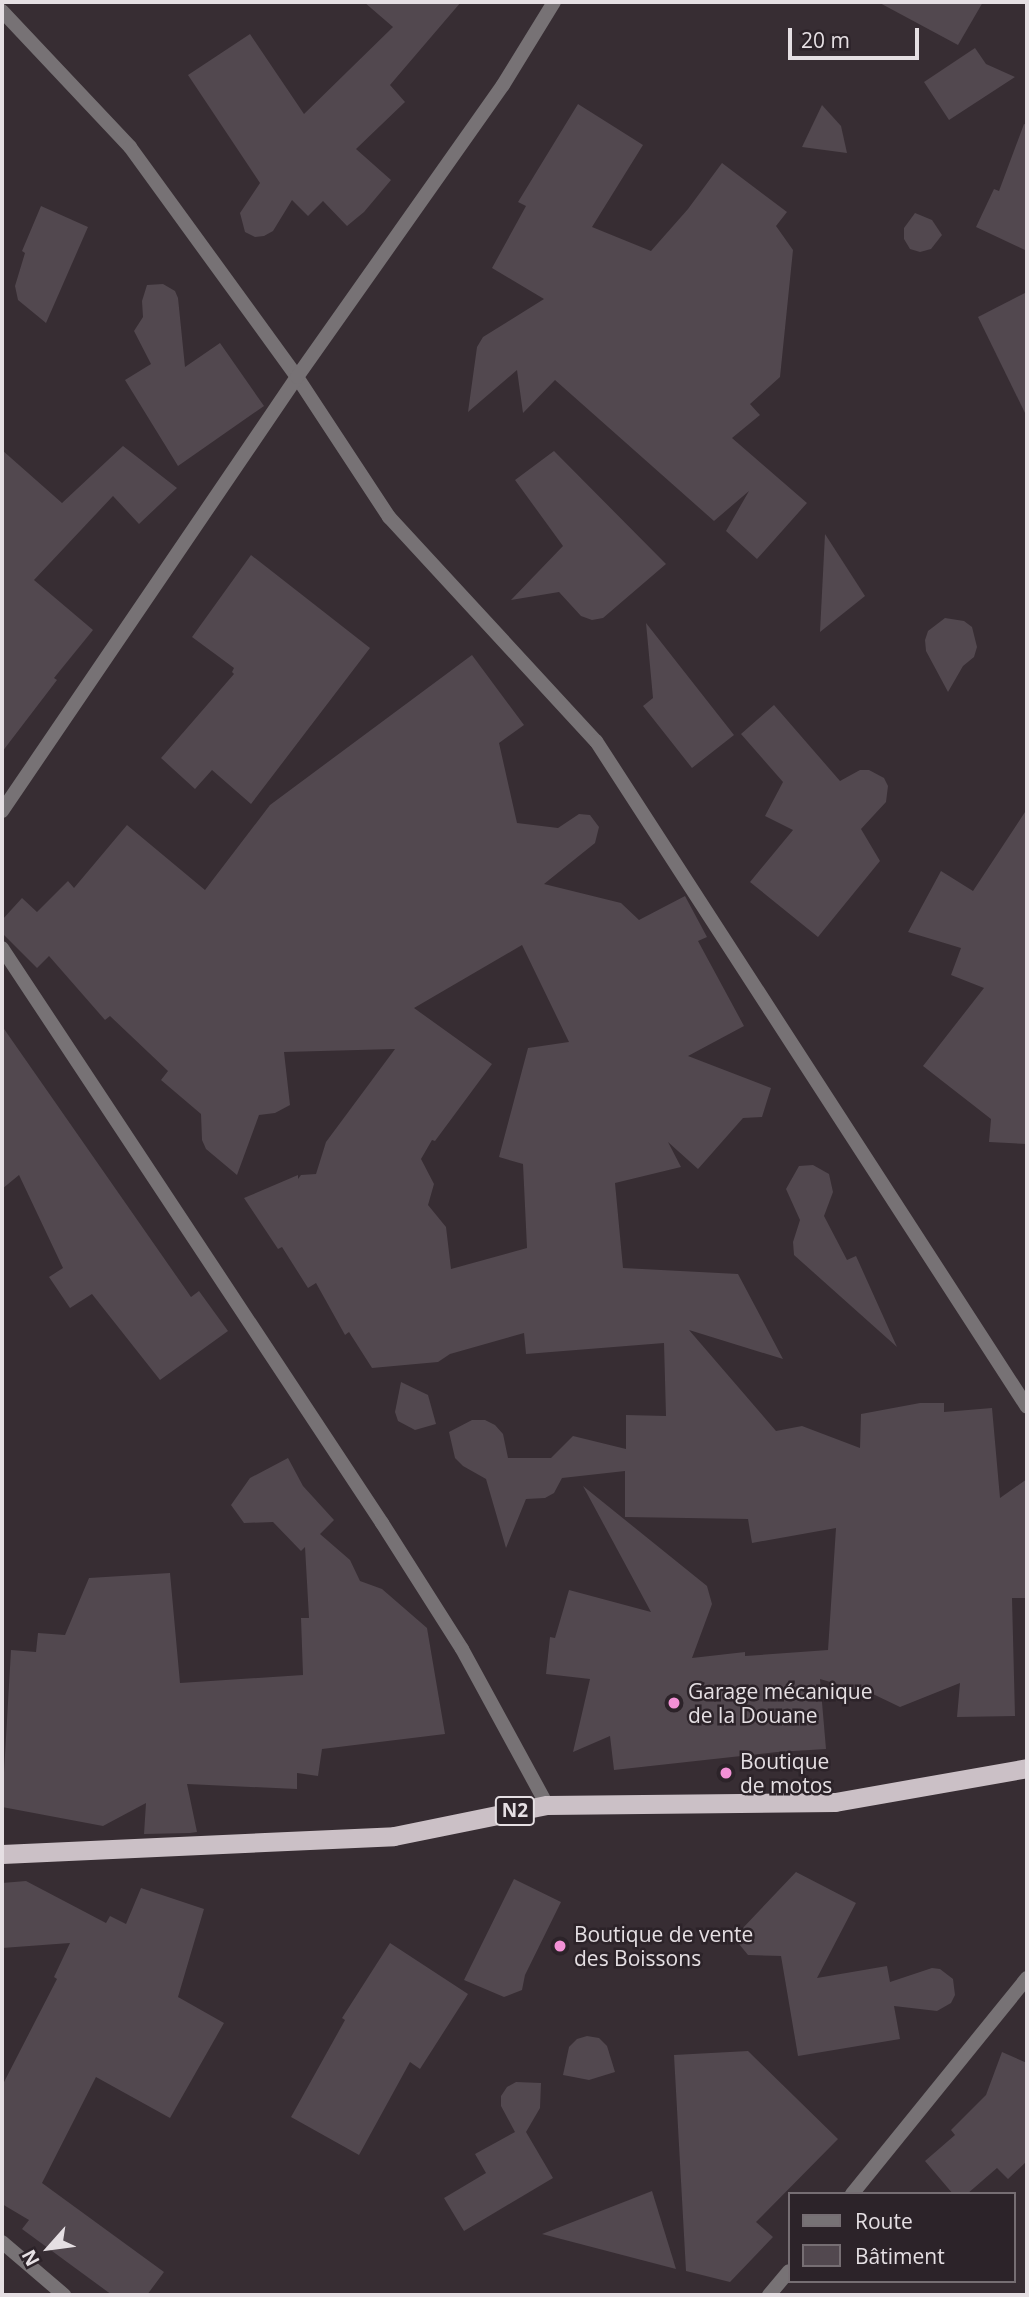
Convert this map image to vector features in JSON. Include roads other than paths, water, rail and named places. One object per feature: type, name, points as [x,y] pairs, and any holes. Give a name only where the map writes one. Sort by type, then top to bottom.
[{"type":"highway","name":"N2","points":[[2,1854],[394,1836],[547,1805],[835,1802],[1027,1768]]},
{"type":"street","points":[[2,811],[296,377],[503,85],[554,2]]},
{"type":"street","points":[[2,11],[130,147],[296,377],[390,517],[596,741],[1027,1407]]},
{"type":"street","points":[[2,948],[463,1649],[547,1805]]},
{"type":"street","points":[[854,2192],[1027,1978]]},
{"type":"street","points":[[2,2242],[64,2295]]},
{"type":"street","points":[[769,2295],[788,2272]]},
{"type":"place","name":"Garage mécanique de la Douane","points":[[674,1703]]},
{"type":"place","name":"Boutique de motos","points":[[726,1773]]},
{"type":"place","name":"Boutique de vente des Boissons","points":[[560,1946]]}]
